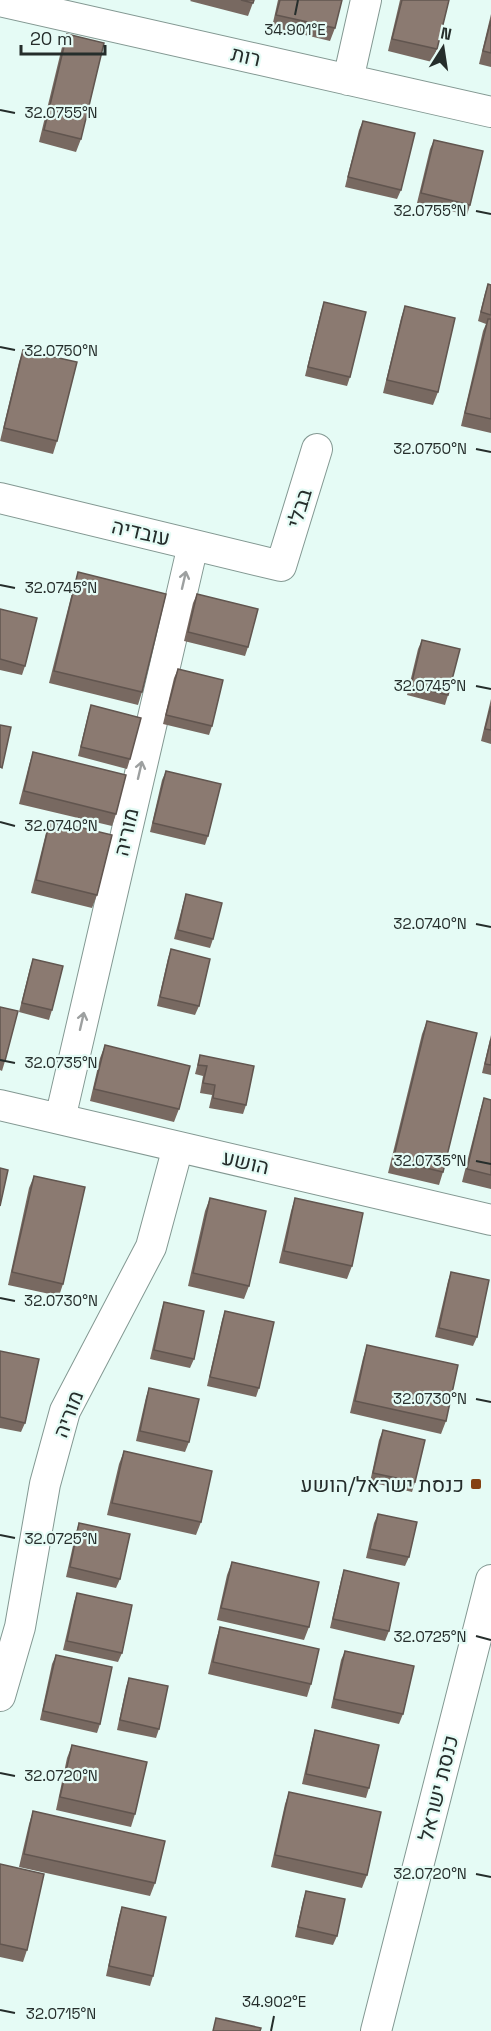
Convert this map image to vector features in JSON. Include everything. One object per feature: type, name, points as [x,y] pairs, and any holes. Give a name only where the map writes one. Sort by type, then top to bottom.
[{"type":"street","points":[[348,80],[366,0]]},
{"type":"street","name":"רות","points":[[0,1],[491,112]]},
{"type":"street","name":"בבלי","points":[[282,566],[317,449]]},
{"type":"street","name":"עובדיה","points":[[0,498],[282,566]]},
{"type":"street","name":"מוריה","points":[[60,1119],[193,544]]},
{"type":"street","name":"הושע","points":[[0,1106],[491,1220]]},
{"type":"street","name":"מוריה","points":[[0,1696],[10,1625],[65,1411],[151,1247],[178,1147]]},
{"type":"street","name":"כנסת ישראל","points":[[376,2031],[491,1580]]},
{"type":"building","points":[[280,0],[342,0],[335,28],[276,15]]},
{"type":"building","points":[[402,0],[449,0],[437,49],[392,39]]},
{"type":"building","points":[[491,20],[491,53],[483,51]]},
{"type":"building","points":[[67,34],[104,43],[81,139],[44,130]]},
{"type":"building","points":[[363,121],[415,133],[401,190],[348,177]]},
{"type":"building","points":[[434,140],[483,151],[470,205],[421,193]]},
{"type":"building","points":[[488,284],[491,285],[491,315],[481,312]]},
{"type":"building","points":[[324,302],[366,312],[350,377],[308,367]]},
{"type":"building","points":[[405,306],[455,318],[438,392],[387,380]]},
{"type":"building","points":[[488,319],[491,319],[491,419],[465,413]]},
{"type":"building","points":[[23,350],[77,362],[57,441],[4,428]]},
{"type":"building","points":[[78,572],[166,594],[142,692],[54,671]]},
{"type":"building","points":[[197,594],[258,609],[248,647],[188,632]]},
{"type":"building","points":[[0,609],[37,618],[25,666],[0,659]]},
{"type":"building","points":[[422,640],[460,649],[448,695],[411,686]]},
{"type":"building","points":[[178,669],[223,680],[212,726],[166,715]]},
{"type":"building","points":[[91,705],[141,718],[130,759],[81,747]]},
{"type":"building","points":[[491,706],[491,730],[485,729]]},
{"type":"building","points":[[0,725],[11,727],[2,768],[0,767]]},
{"type":"building","points":[[33,752],[126,775],[116,814],[24,791]]},
{"type":"building","points":[[166,771],[221,784],[208,836],[153,823]]},
{"type":"building","points":[[50,820],[112,835],[97,895],[36,880]]},
{"type":"building","points":[[186,894],[222,903],[213,939],[178,930]]},
{"type":"building","points":[[171,949],[210,959],[199,1006],[160,997]]},
{"type":"building","points":[[33,959],[63,966],[52,1010],[22,1003]]},
{"type":"building","points":[[0,1007],[18,1011],[5,1061],[0,1060]]},
{"type":"building","points":[[427,1021],[477,1033],[443,1172],[393,1160]]},
{"type":"building","points":[[491,1039],[491,1065],[485,1064]]},
{"type":"building","points":[[105,1045],[190,1066],[179,1109],[94,1089]]},
{"type":"building","points":[[200,1055],[254,1066],[246,1105],[213,1098],[215,1085],[203,1083],[207,1066],[198,1065]]},
{"type":"building","points":[[484,1098],[491,1100],[491,1175],[467,1169]]},
{"type":"building","points":[[0,1168],[8,1170],[0,1206]]},
{"type":"building","points":[[34,1176],[85,1187],[63,1284],[12,1272]]},
{"type":"building","points":[[210,1198],[266,1211],[249,1286],[193,1273]]},
{"type":"building","points":[[295,1198],[363,1213],[352,1266],[284,1251]]},
{"type":"building","points":[[451,1272],[489,1280],[477,1337],[439,1328]]},
{"type":"building","points":[[164,1302],[204,1311],[194,1359],[154,1350]]},
{"type":"building","points":[[225,1311],[274,1322],[259,1388],[210,1377]]},
{"type":"building","points":[[367,1345],[458,1365],[446,1421],[355,1401]]},
{"type":"building","points":[[0,1351],[39,1359],[25,1423],[0,1417]]},
{"type":"building","points":[[149,1388],[199,1399],[189,1442],[140,1431]]},
{"type":"building","points":[[383,1430],[425,1440],[415,1482],[373,1473]]},
{"type":"building","points":[[124,1451],[212,1471],[201,1522],[112,1503]]},
{"type":"building","points":[[378,1514],[417,1522],[409,1557],[370,1549]]},
{"type":"building","points":[[79,1523],[130,1534],[120,1579],[70,1567]]},
{"type":"building","points":[[232,1562],[319,1582],[309,1627],[221,1608]]},
{"type":"building","points":[[344,1570],[399,1583],[389,1631],[333,1619]]},
{"type":"building","points":[[77,1593],[132,1605],[122,1653],[67,1641]]},
{"type":"building","points":[[220,1627],[319,1649],[311,1684],[213,1662]]},
{"type":"building","points":[[345,1651],[414,1666],[403,1714],[334,1699]]},
{"type":"building","points":[[56,1655],[112,1667],[100,1724],[43,1711]]},
{"type":"building","points":[[129,1678],[168,1686],[159,1729],[120,1720]]},
{"type":"building","points":[[315,1730],[379,1745],[369,1788],[306,1774]]},
{"type":"building","points":[[72,1745],[147,1762],[135,1814],[60,1797]]},
{"type":"building","points":[[289,1792],[381,1812],[367,1875],[275,1855]]},
{"type":"building","points":[[33,1811],[165,1841],[155,1883],[24,1854]]},
{"type":"building","points":[[0,1864],[44,1874],[27,1950],[0,1944]]},
{"type":"building","points":[[306,1891],[345,1899],[337,1936],[298,1927]]},
{"type":"building","points":[[122,1907],[166,1917],[153,1976],[109,1966]]},
{"type":"building","points":[[216,2018],[261,2028],[260,2031],[213,2031]]},
{"type":"place","name":"כנסת ישראל/הושע","points":[[476,1484]]}]
